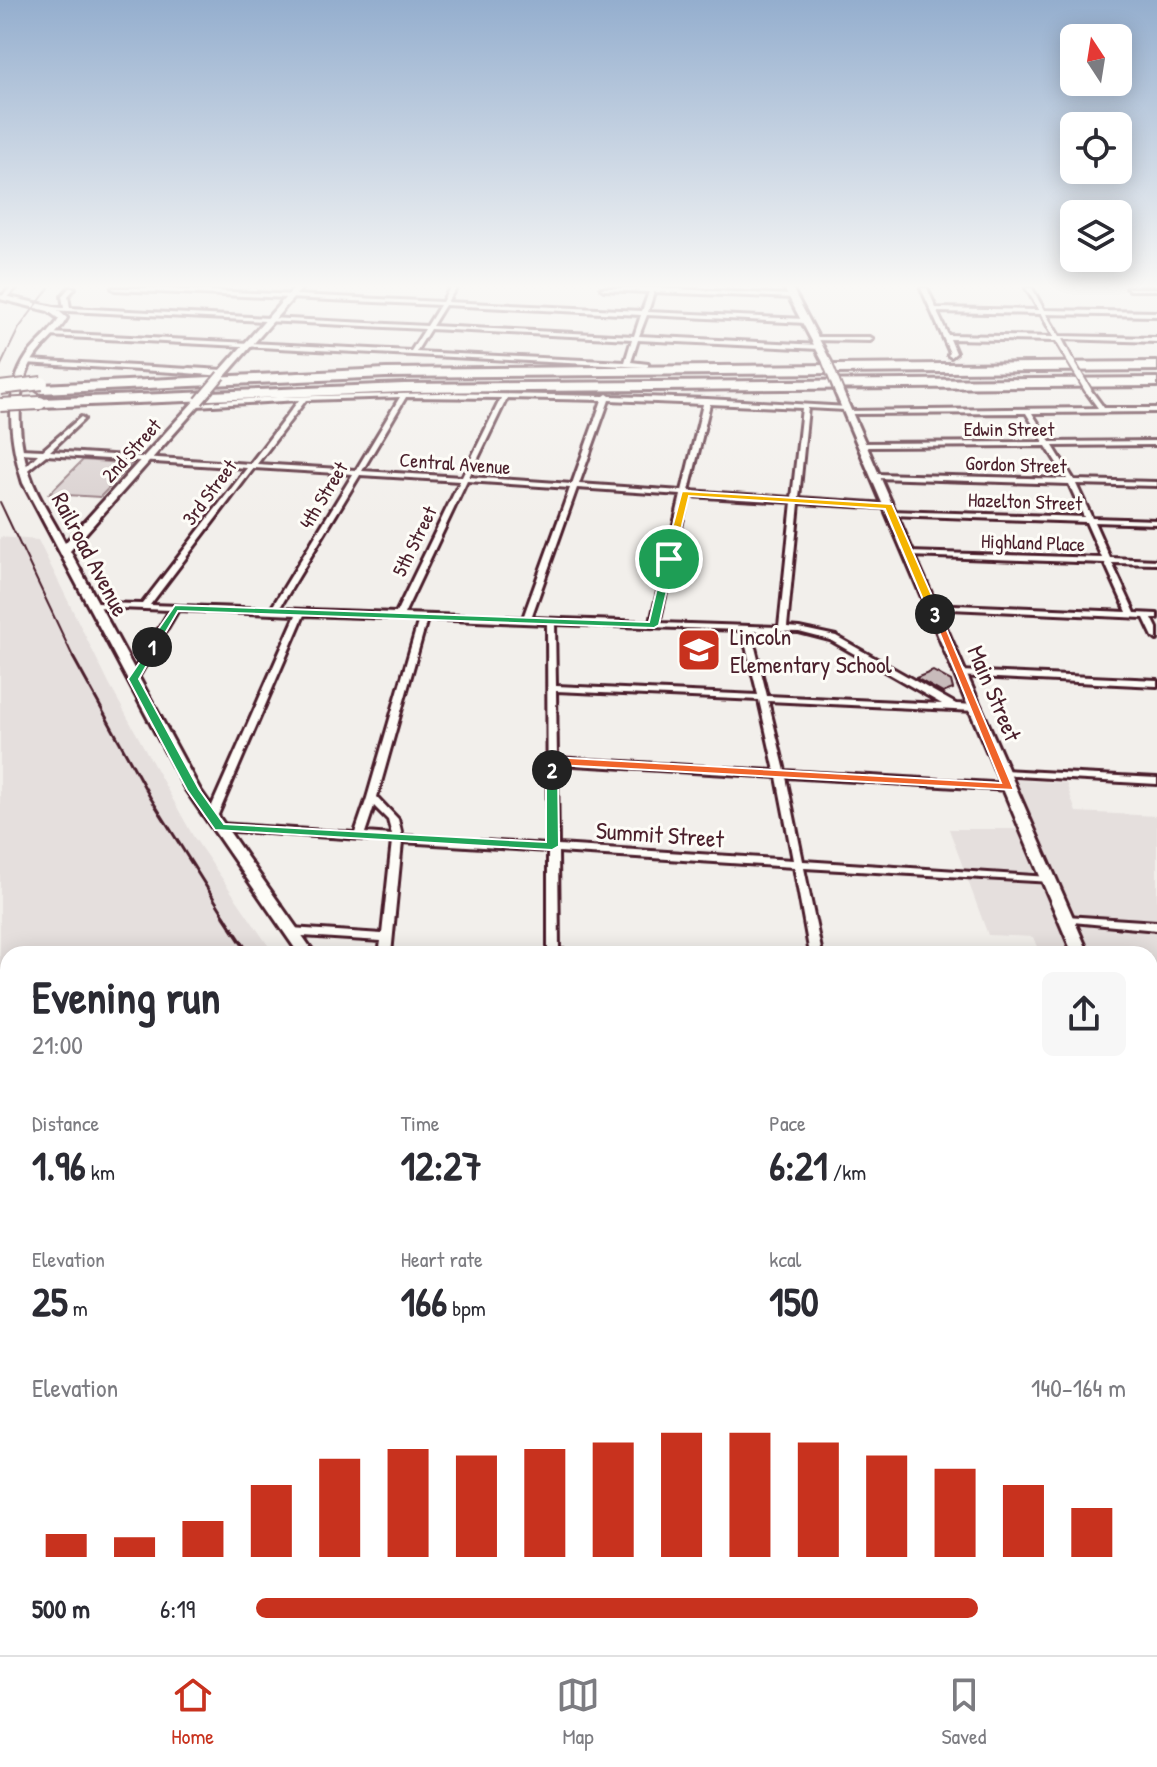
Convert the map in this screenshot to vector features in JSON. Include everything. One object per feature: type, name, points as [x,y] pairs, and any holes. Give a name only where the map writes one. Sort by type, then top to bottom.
[{"type":"highway","points":[[0,397],[373,373],[1157,366]]},
{"type":"highway","points":[[0,412],[40,396],[189,371]]},
{"type":"highway","points":[[0,397],[1157,377]]},
{"type":"highway","points":[[40,396],[197,402]]},
{"type":"main road","name":"Railroad Avenue","points":[[26,365],[15,419],[24,471],[193,790],[301,946]]},
{"type":"main road","name":"2nd Street","points":[[64,551],[229,365]]},
{"type":"main road","name":"Main Street","points":[[828,365],[1078,946]]},
{"type":"main road","points":[[189,371],[222,374]]},
{"type":"street","points":[[85,365],[189,371]]},
{"type":"street","points":[[1073,365],[1102,410]]},
{"type":"street","points":[[197,402],[404,396],[607,396],[847,410],[1157,410]]},
{"type":"street","name":"4th Street","points":[[273,612],[404,396]]},
{"type":"street","name":"5th Street","points":[[398,617],[505,396]]},
{"type":"street","points":[[526,621],[607,396]]},
{"type":"street","name":"3rd Street","points":[[144,607],[303,399]]},
{"type":"street","points":[[654,625],[707,401]]},
{"type":"street","points":[[783,629],[805,406]]},
{"type":"street","points":[[1028,411],[1072,482],[1132,615]]},
{"type":"street","points":[[24,471],[81,419]]},
{"type":"street","name":"Edwin Street","points":[[862,445],[1157,443]]},
{"type":"street","name":"Central Avenue","points":[[19,451],[795,500],[890,510]]},
{"type":"street","name":"Gordon Street","points":[[875,476],[1157,484]]},
{"type":"street","name":"Hazelton Street","points":[[890,510],[1157,522]]},
{"type":"street","name":"Highland Place","points":[[909,554],[1157,562]]},
{"type":"street","points":[[94,605],[783,629],[833,638],[954,707]]},
{"type":"street","points":[[931,606],[1152,616],[1157,637]]},
{"type":"street","points":[[133,679],[175,608]]},
{"type":"street","points":[[216,822],[301,613]]},
{"type":"street","points":[[360,834],[424,617]]},
{"type":"street","points":[[551,622],[554,946]]},
{"type":"street","points":[[746,628],[781,774],[814,946]]},
{"type":"street","points":[[960,674],[1157,683]]},
{"type":"street","points":[[551,688],[602,687],[975,708]]},
{"type":"street","points":[[552,761],[1009,787]]},
{"type":"street","points":[[1003,773],[1157,781]]},
{"type":"street","points":[[372,798],[393,819],[397,837],[386,946]]},
{"type":"street","name":"Summit Street","points":[[216,822],[1049,880]]},
{"type":"street","points":[[1066,919],[1157,926]]},
{"type":"street","points":[[291,932],[386,938]]},
{"type":"shaded area","points":[[83,460],[132,464],[100,497],[49,494]]},
{"type":"shaded area","points":[[0,537],[38,540],[109,684],[193,836],[269,946],[0,946]]},
{"type":"shaded area","points":[[1016,780],[1066,783],[1076,812],[1157,816],[1157,946],[1037,946],[1033,937],[988,935],[949,829],[1036,829]]},
{"type":"building","points":[[933,671],[951,681],[953,689],[943,693],[916,678]]},
{"type":"railway","points":[[0,502],[73,658]]},
{"type":"railway","points":[[73,658],[150,797],[226,918]]},
{"type":"railway","points":[[224,916],[244,946]]},
{"type":"place","name":"Lincoln Elementary School","points":[[699,650]]},
{"type":"route","points":[[685,493],[888,506],[1009,787],[552,761],[552,846],[220,827],[193,790],[133,679],[175,608],[654,625],[669,559],[685,493]]}]
